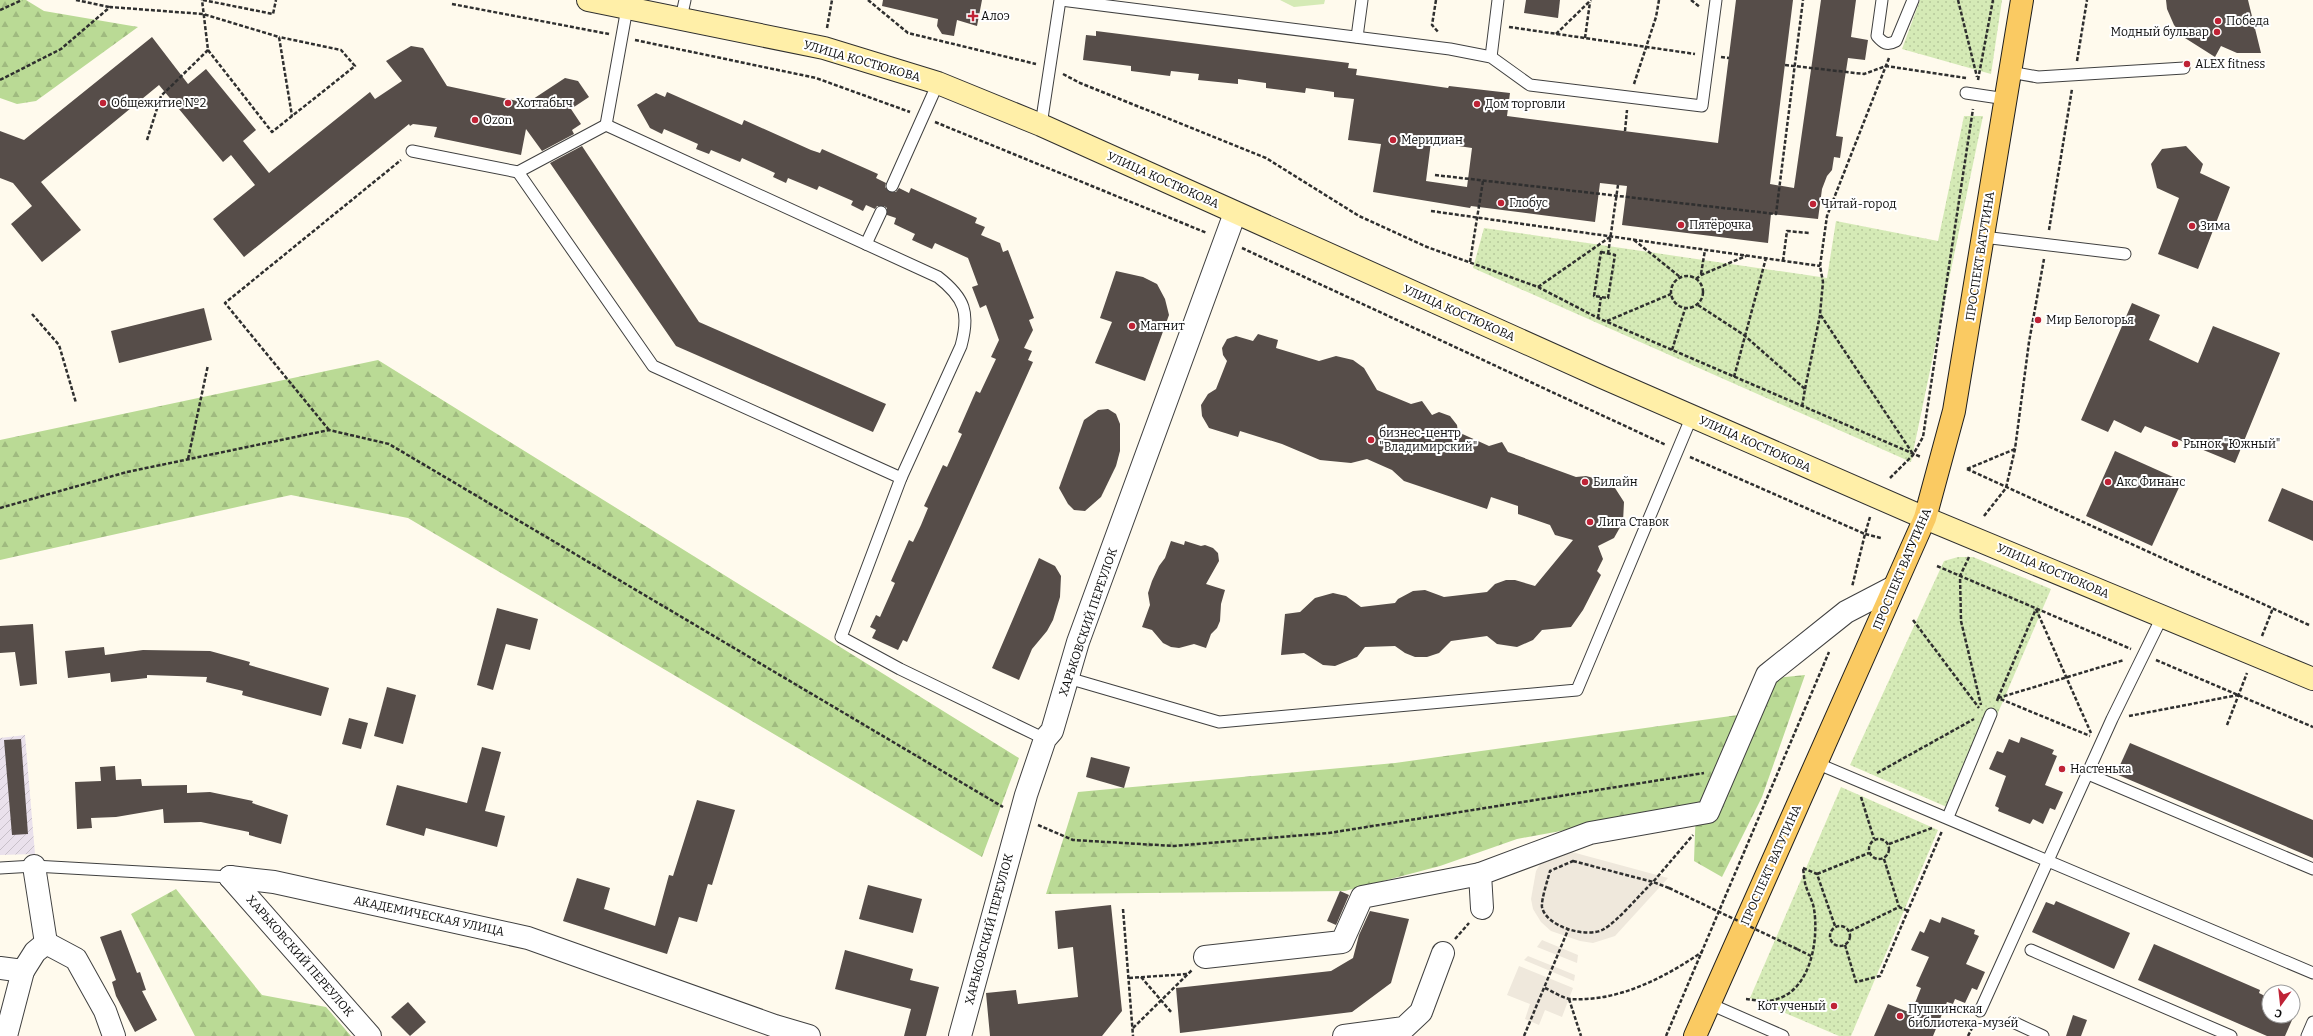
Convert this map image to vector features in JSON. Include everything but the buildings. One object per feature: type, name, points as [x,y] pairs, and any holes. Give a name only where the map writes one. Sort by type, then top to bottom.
[{"type":"main road","name":"УЛИЦА КОСТЮКОВА","points":[[588,0],[627,8],[683,9],[824,48],[938,83],[1041,125],[1235,213],[1925,518],[2313,679]]},
{"type":"main road","name":"ПРОСПЕКТ ВАТУТИНА","points":[[1695,1036],[1925,518],[1954,411],[2022,0]]},
{"type":"street","name":"ХАРЬКОВСКИЙ ПЕРЕУЛОК","points":[[960,1036],[1020,817],[1045,739],[1052,731],[1081,635],[1235,213]]},
{"type":"street","points":[[1205,957],[1342,942],[1362,897],[1480,874],[1590,833],[1708,812],[1767,675],[1846,612],[1894,587]]},
{"type":"street","points":[[34,866],[46,943]]},
{"type":"street","points":[[1480,874],[1482,908]]},
{"type":"street","name":"ХАРЬКОВСКИЙ ПЕРЕУЛОК","points":[[230,877],[370,1036]]},
{"type":"street","name":"АКАДЕМИЧЕСКАЯ УЛИЦА","points":[[230,877],[274,882],[528,938],[776,1026],[809,1036]]},
{"type":"street","points":[[6,1036],[23,971],[35,952],[46,943]]},
{"type":"street","points":[[46,943],[76,959],[105,1011],[114,1036]]},
{"type":"street","points":[[1344,1036],[1404,1028],[1421,1012],[1443,953]]},
{"type":"street","points":[[0,968],[23,971]]},
{"type":"lane","points":[[1041,125],[1060,0],[1358,36],[1450,49],[1491,57],[1530,85],[1702,106],[1716,0]]},
{"type":"lane","points":[[1358,36],[1362,0]]},
{"type":"lane","points":[[1491,57],[1498,0]]},
{"type":"lane","points":[[1882,0],[1877,36],[1883,43],[1890,44],[1896,41],[1912,0]]},
{"type":"lane","points":[[606,125],[627,8]]},
{"type":"lane","points":[[2010,72],[2038,77],[2184,68]]},
{"type":"lane","points":[[892,186],[938,83]]},
{"type":"lane","points":[[1970,94],[2006,99]]},
{"type":"lane","points":[[412,151],[518,172],[606,125]]},
{"type":"lane","points":[[606,125],[938,276],[954,289],[964,306],[966,326],[961,346],[901,478],[841,637],[900,669],[1045,739]]},
{"type":"lane","points":[[518,172],[653,366],[901,478]]},
{"type":"lane","points":[[866,244],[881,212]]},
{"type":"lane","points":[[1983,237],[2125,254]]},
{"type":"lane","points":[[1068,678],[1219,722],[1577,690],[1676,450],[1692,416]]},
{"type":"lane","points":[[1980,1010],[2112,719],[2162,617]]},
{"type":"lane","points":[[1946,821],[1987,714]]},
{"type":"lane","points":[[1816,763],[1946,821],[2048,860],[2313,973]]},
{"type":"lane","points":[[2088,774],[2313,869]]},
{"type":"lane","name":"АКАДЕМИЧЕСКАЯ УЛИЦА","points":[[0,868],[34,866],[230,877]]},
{"type":"lane","points":[[2031,950],[2231,1036]]},
{"type":"lane","points":[[1710,1004],[1783,1036]]},
{"type":"lane","points":[[2013,1022],[2044,1036]]},
{"type":"path","points":[[0,10],[22,0]]},
{"type":"path","points":[[76,0],[110,8],[203,14],[279,37],[342,50],[354,66],[272,132],[208,50],[203,14],[202,0],[273,14],[276,0]]},
{"type":"path","points":[[826,33],[832,0]]},
{"type":"path","points":[[868,0],[908,33],[1050,67],[1080,83],[1266,158],[1359,216],[1427,247],[1538,287],[1598,318],[1913,455],[1925,458]]},
{"type":"path","points":[[1436,0],[1432,25],[1450,49]]},
{"type":"path","points":[[1625,131],[1629,97],[1656,17],[1659,0]]},
{"type":"path","points":[[1435,175],[1776,214],[1796,67],[1803,0]]},
{"type":"path","points":[[1958,0],[1978,80]]},
{"type":"path","points":[[1890,478],[1913,455],[1923,437],[1970,94],[1978,80],[1993,0]]},
{"type":"path","points":[[1585,38],[1590,1]]},
{"type":"path","points":[[1556,34],[1590,1]]},
{"type":"path","points":[[452,4],[623,37],[816,78],[923,117],[1224,240],[1676,450],[1865,534],[1881,538]]},
{"type":"path","points":[[0,80],[61,50],[110,8]]},
{"type":"path","points":[[1503,27],[1729,58]]},
{"type":"path","points":[[279,37],[292,116]]},
{"type":"path","points":[[1802,407],[1820,314],[1823,282],[1820,266],[1827,216],[1896,41]]},
{"type":"path","points":[[147,140],[162,96],[208,50]]},
{"type":"path","points":[[1785,66],[1864,74],[1886,66],[1978,80]]},
{"type":"path","points":[[329,430],[224,303],[412,151]]},
{"type":"path","points":[[1470,262],[1483,181]]},
{"type":"path","points":[[1608,254],[1618,185]]},
{"type":"path","points":[[1431,211],[1820,266]]},
{"type":"path","points":[[1783,261],[1787,231],[1809,233]]},
{"type":"path","points":[[1538,287],[1611,236]]},
{"type":"path","points":[[1634,240],[1680,278]]},
{"type":"path","points":[[1701,274],[1705,250]]},
{"type":"path","points":[[1601,252],[1608,254],[1615,255],[1608,298],[1594,296],[1601,252]]},
{"type":"path","points":[[1696,278],[1701,274],[1746,256]]},
{"type":"path","points":[[1734,377],[1744,335],[1766,258]]},
{"type":"path","points":[[1688,276],[1696,278],[1702,286],[1703,296],[1698,304],[1685,308],[1675,304],[1671,294],[1673,284],[1680,278],[1688,276]]},
{"type":"path","points":[[1606,321],[1671,294]]},
{"type":"path","points":[[1598,318],[1601,297]]},
{"type":"path","points":[[1698,304],[1744,335],[1805,389]]},
{"type":"path","points":[[1672,350],[1685,308]]},
{"type":"path","points":[[32,314],[59,345],[76,404]]},
{"type":"path","points":[[1820,314],[1913,455]]},
{"type":"path","points":[[188,459],[208,365]]},
{"type":"path","points":[[0,508],[127,472],[329,430],[389,444],[1020,817],[1073,840],[1174,846],[1329,833],[1726,769]]},
{"type":"path","points":[[2015,449],[1967,469],[2309,625]]},
{"type":"path","points":[[1984,516],[2006,488]]},
{"type":"path","points":[[1846,612],[1870,517]]},
{"type":"path","points":[[1969,557],[1960,576],[1961,620],[1987,714]]},
{"type":"path","points":[[1937,566],[2313,727]]},
{"type":"path","points":[[2262,637],[2273,608]]},
{"type":"path","points":[[1998,698],[2092,737],[2036,609]]},
{"type":"path","points":[[1870,777],[1987,714],[1998,698],[2036,609]]},
{"type":"path","points":[[1913,620],[1987,714]]},
{"type":"path","points":[[1666,1036],[1830,648]]},
{"type":"path","points":[[1998,698],[2144,654]]},
{"type":"path","points":[[2227,725],[2248,672]]},
{"type":"path","points":[[2112,719],[2238,695]]},
{"type":"path","points":[[1860,792],[1874,839]]},
{"type":"path","points":[[1708,812],[1688,843],[1652,882],[1604,930],[1583,933],[1568,930],[1548,918],[1542,906],[1550,871],[1573,861],[1652,882],[1669,888],[1811,956]]},
{"type":"path","points":[[1889,844],[1946,821]]},
{"type":"path","points":[[1845,945],[1856,982],[1880,976],[1946,821]]},
{"type":"path","points":[[1874,839],[1883,839],[1889,844]]},
{"type":"path","points":[[1874,839],[1869,845],[1869,853],[1875,859],[1884,858],[1889,852],[1889,844]]},
{"type":"path","points":[[1746,999],[1762,1001],[1776,1000],[1789,994],[1800,982],[1811,956],[1816,923],[1814,907],[1805,885],[1803,868],[1817,874],[1869,853]]},
{"type":"path","points":[[1884,858],[1899,908]]},
{"type":"path","points":[[1817,874],[1835,926]]},
{"type":"path","points":[[1443,953],[1482,908]]},
{"type":"path","points":[[1850,931],[1899,908],[1908,911]]},
{"type":"path","points":[[1123,909],[1133,1036]]},
{"type":"path","points":[[1844,925],[1850,931],[1850,939],[1845,945],[1836,946],[1830,940],[1830,932],[1835,926],[1844,925]]},
{"type":"path","points":[[1524,1036],[1568,930]]},
{"type":"path","points":[[1545,988],[1569,999],[1596,997],[1644,985],[1674,971],[1703,951]]},
{"type":"path","points":[[1133,1028],[1205,957]]},
{"type":"path","points":[[1129,978],[1188,974]]},
{"type":"path","points":[[1141,977],[1160,1001],[1172,1013]]},
{"type":"path","points":[[1569,999],[1581,1036]]},
{"type":"path","points":[[1968,1036],[1971,1029]]},
{"type":"shaded area","points":[[25,735],[35,854],[0,855],[0,738]]},
{"type":"shaded area","points":[[1568,851],[1668,878],[1615,936],[1593,943],[1580,941],[1551,931],[1541,922],[1533,909],[1531,899],[1536,871],[1542,861]]},
{"type":"shaded area","points":[[1542,940],[1578,955],[1577,963],[1537,947]]},
{"type":"shaded area","points":[[1528,956],[1575,975],[1574,981],[1524,960]]},
{"type":"shaded area","points":[[1519,966],[1573,988],[1562,1017],[1545,1010],[1539,1025],[1525,1019],[1530,1004],[1507,995]]},
{"type":"green space","points":[[0,0],[26,0],[44,11],[138,27],[36,101],[17,104],[0,98]]},
{"type":"green space","points":[[1280,0],[1325,0],[1324,4],[1294,7]]},
{"type":"green space","points":[[1920,0],[2002,0],[1991,74],[1902,49]]},
{"type":"green space","points":[[1964,116],[1983,116],[1911,462],[1473,268],[1484,228],[1827,278],[1836,221],[1938,241]]},
{"type":"green space","points":[[378,360],[1019,758],[982,857],[408,518],[291,495],[0,560],[0,440]]},
{"type":"green space","points":[[1958,557],[1973,557],[2051,589],[1956,811],[1850,765],[1944,561]]},
{"type":"green space","points":[[1805,675],[1762,797],[1722,877],[1694,861],[1696,806],[1517,839],[1440,866],[1345,891],[1046,894],[1078,792],[1395,763],[1738,715],[1757,680]]},
{"type":"green space","points":[[1841,787],[1938,830],[1851,1036],[1839,1036],[1750,998]]},
{"type":"green space","points":[[176,889],[262,995],[326,1007],[351,1036],[195,1036],[131,914]]},
{"type":"place","name":"Алоэ","points":[[973,16]]},
{"type":"place","name":"Победа","points":[[2218,21]]},
{"type":"place","name":"Модный бульвар","points":[[2217,32]]},
{"type":"place","name":"ALEX fitness","points":[[2187,64]]},
{"type":"place","name":"Общежитие №2","points":[[103,103]]},
{"type":"place","name":"Хоттабыч","points":[[508,103]]},
{"type":"place","name":"Дом торговли","points":[[1477,104]]},
{"type":"place","name":"Ozon","points":[[475,120]]},
{"type":"place","name":"Меридиан","points":[[1393,140]]},
{"type":"place","name":"Глобус","points":[[1501,203]]},
{"type":"place","name":"Читай-город","points":[[1813,204]]},
{"type":"place","name":"Пятёрочка","points":[[1681,225]]},
{"type":"place","name":"Зима","points":[[2192,226]]},
{"type":"place","name":"Мир Белогорья","points":[[2038,320]]},
{"type":"place","name":"Магнит","points":[[1132,326]]},
{"type":"place","name":"бизнес-центр \"Владимирский\"","points":[[1371,440]]},
{"type":"place","name":"Рынок \"Южный\"","points":[[2175,444]]},
{"type":"place","name":"Билайн","points":[[1585,482]]},
{"type":"place","name":"Акс Финанс","points":[[2108,482]]},
{"type":"place","name":"Лига Ставок","points":[[1590,522]]},
{"type":"place","name":"Настенька","points":[[2062,769]]},
{"type":"place","name":"Кот ученый","points":[[1834,1006]]},
{"type":"place","name":"Пушкинская библиотека-музей","points":[[1900,1016]]}]
